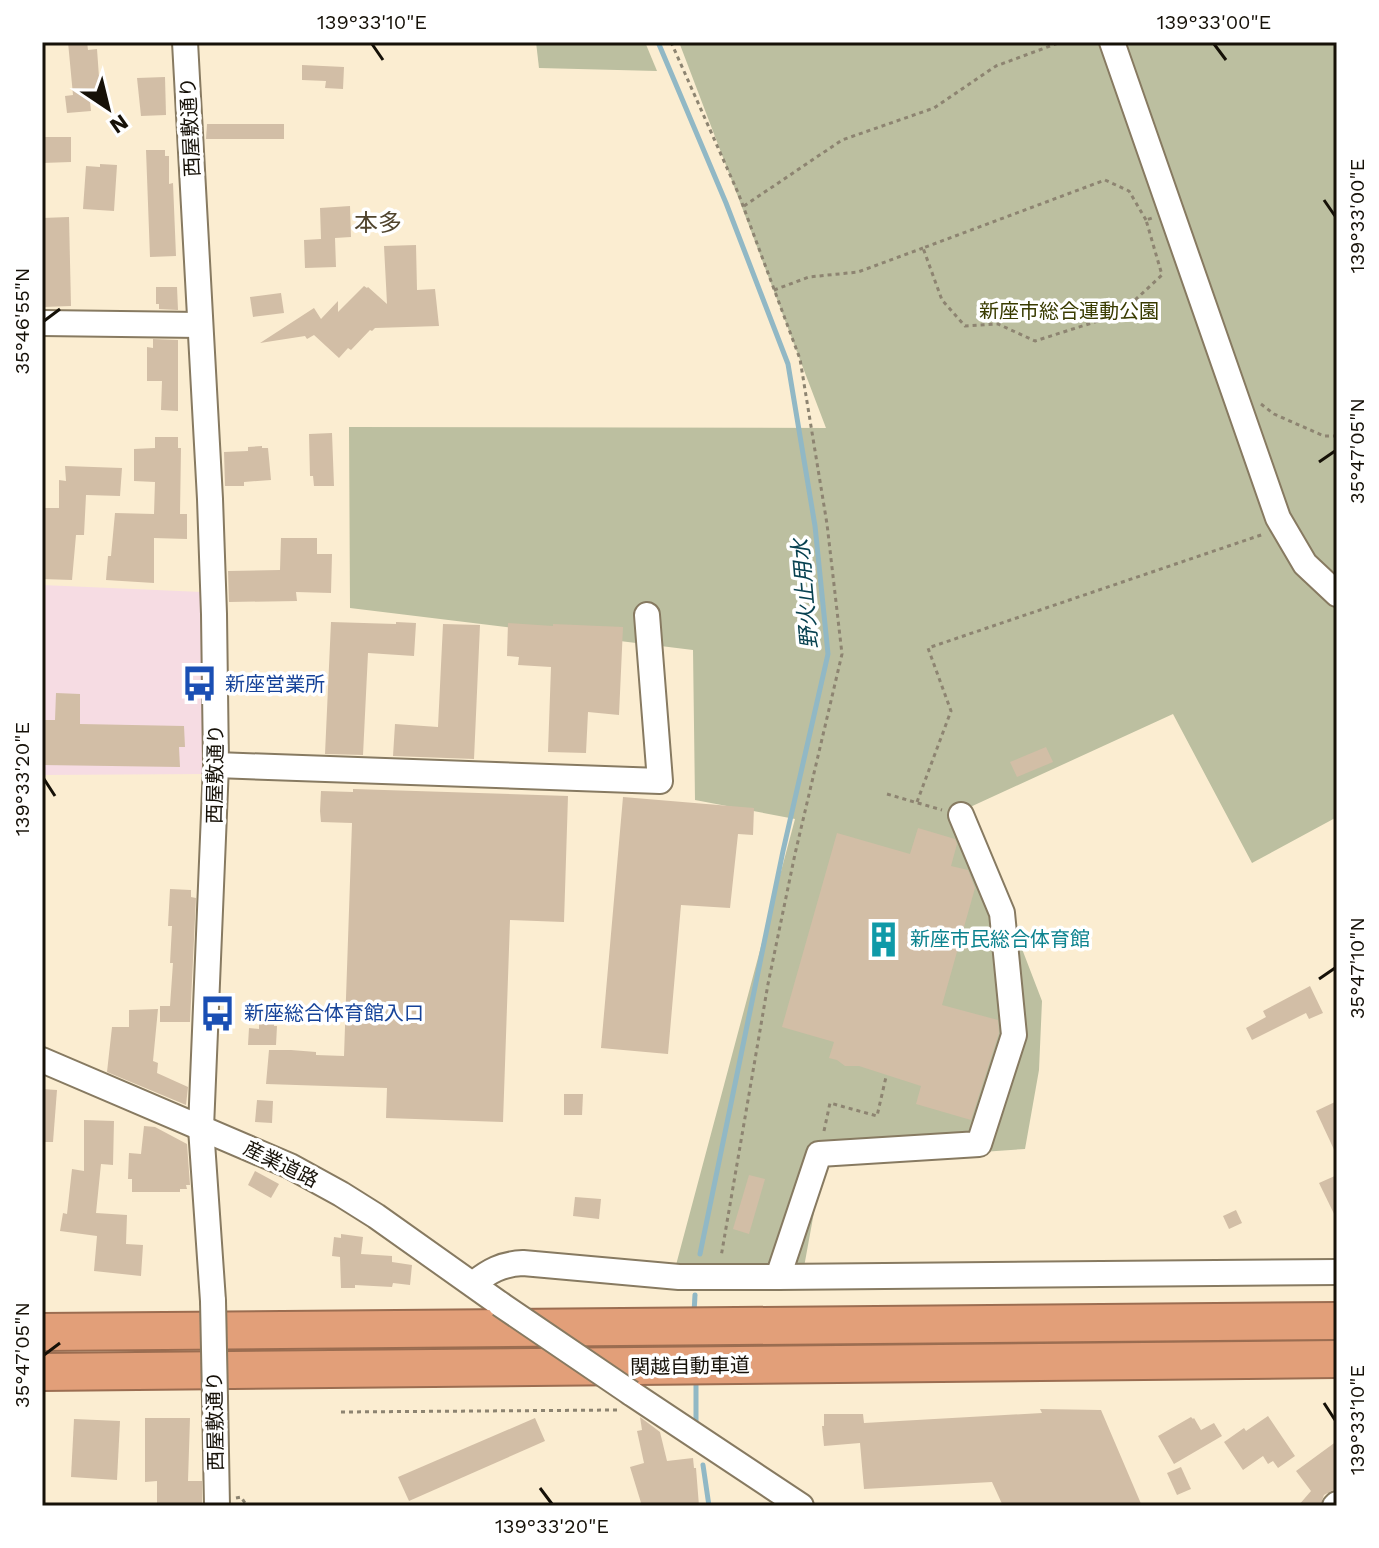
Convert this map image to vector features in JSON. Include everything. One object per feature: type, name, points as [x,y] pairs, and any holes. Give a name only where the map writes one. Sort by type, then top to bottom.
[{"type":"highway","name":"関越自動車道","points":[[42,1332],[1337,1321]]},
{"type":"highway","name":"関越自動車道","points":[[42,1372],[1337,1359]]},
{"type":"street","name":"西屋敷通り","points":[[185,42],[214,599],[216,765],[201,1128],[213,1301],[217,1506]]},
{"type":"street","points":[[1112,42],[1278,518],[1305,564],[1337,594]]},
{"type":"street","points":[[42,323],[200,325]]},
{"type":"street","points":[[216,765],[660,781],[647,615]]},
{"type":"street","points":[[778,1277],[819,1154],[979,1144],[1014,1035],[1002,913],[961,815]]},
{"type":"street","name":"産業道路","points":[[42,1060],[290,1166],[341,1194],[637,1396]]},
{"type":"street","points":[[473,1284],[497,1268],[523,1263],[679,1277],[1337,1272]]},
{"type":"street","points":[[637,1396],[801,1506]]},
{"type":"path","points":[[671,42],[743,207],[800,359],[827,524],[842,654],[768,984],[717,1276]]},
{"type":"path","points":[[743,207],[842,140],[934,108],[996,66],[1061,42]]},
{"type":"path","points":[[774,290],[809,277],[858,272],[1105,180],[1129,191],[1146,220],[1162,275],[1120,314],[1035,341],[998,324],[965,326],[942,300],[923,248]]},
{"type":"path","points":[[1146,220],[1171,211]]},
{"type":"path","points":[[1229,380],[1274,414],[1324,436],[1337,436]]},
{"type":"path","points":[[917,802],[951,711],[928,648],[1283,527]]},
{"type":"path","points":[[887,794],[961,815]]},
{"type":"path","points":[[819,1154],[830,1103],[877,1116],[886,1077]]},
{"type":"path","points":[[341,1412],[614,1412],[637,1396]]},
{"type":"path","points":[[241,1497],[247,1506]]},
{"type":"shaded area","points":[[42,585],[202,592],[205,774],[42,775]]},
{"type":"green space","points":[[536,42],[645,42],[657,71],[539,68]]},
{"type":"green space","name":"新座市総合運動公園","points":[[679,42],[1337,42],[1337,817],[1252,863],[1173,714],[968,808],[1042,1001],[1039,1070],[1025,1149],[823,1163],[804,1267],[676,1265],[795,819],[695,800],[693,650],[350,608],[349,427],[826,428]]},
{"type":"building","points":[[68,42],[87,42],[88,50],[97,49],[100,91],[89,92],[91,111],[67,113],[65,96],[73,95]]},
{"type":"building","points":[[302,65],[344,67],[343,89],[325,88],[326,81],[302,80]]},
{"type":"building","points":[[165,77],[166,115],[141,116],[137,78]]},
{"type":"building","points":[[207,124],[284,124],[284,139],[206,139]]},
{"type":"building","points":[[42,137],[71,137],[71,162],[42,163]]},
{"type":"building","points":[[146,150],[165,150],[165,156],[169,156],[176,256],[150,257]]},
{"type":"building","points":[[100,164],[117,165],[114,211],[83,209],[86,166],[100,167]]},
{"type":"building","points":[[350,206],[351,237],[335,238],[336,267],[305,268],[304,240],[321,239],[320,208]]},
{"type":"building","points":[[69,217],[71,306],[43,307],[42,218]]},
{"type":"building","points":[[416,245],[417,290],[435,289],[439,326],[375,328],[339,358],[314,335],[307,339],[305,336],[260,343],[314,308],[321,319],[338,301],[338,312],[364,286],[387,304],[384,246]]},
{"type":"building","points":[[156,287],[177,287],[178,310],[159,309]]},
{"type":"building","points":[[281,293],[284,313],[253,317],[250,297]]},
{"type":"building","points":[[153,339],[178,340],[178,411],[161,410],[162,381],[147,381],[147,347],[153,348]]},
{"type":"building","points":[[332,433],[334,486],[314,486],[313,476],[310,476],[309,434]]},
{"type":"building","points":[[155,437],[178,437],[178,448],[181,448],[180,514],[187,514],[187,539],[154,538],[154,583],[106,580],[115,513],[154,514],[155,482],[134,481],[134,449],[155,448]]},
{"type":"building","points":[[248,447],[268,448],[271,480],[244,482],[244,486],[225,486],[224,452],[248,451]]},
{"type":"building","points":[[65,466],[122,468],[120,496],[86,495],[84,535],[76,535],[72,580],[42,579],[42,508],[59,508],[59,480],[66,481]]},
{"type":"building","points":[[281,538],[317,538],[317,554],[332,554],[331,593],[296,592],[297,601],[229,602],[228,571],[280,570]]},
{"type":"building","points":[[331,622],[416,623],[414,656],[368,653],[363,755],[325,754]]},
{"type":"building","points":[[508,623],[623,627],[619,715],[588,712],[586,753],[548,752],[551,667],[518,665],[519,657],[507,656]]},
{"type":"building","points":[[443,624],[480,625],[474,759],[393,756],[395,724],[438,727]]},
{"type":"building","points":[[56,693],[80,694],[80,724],[184,726],[185,747],[179,747],[180,767],[42,765],[42,720],[55,720]]},
{"type":"building","points":[[1046,747],[1053,762],[1017,777],[1010,762]]},
{"type":"building","points":[[353,789],[568,796],[564,922],[510,920],[503,1122],[386,1118],[387,1088],[266,1084],[269,1050],[344,1056],[352,823],[321,822],[320,811],[321,791],[353,792]]},
{"type":"building","points":[[623,797],[754,808],[753,835],[738,834],[730,908],[681,905],[668,1054],[601,1048]]},
{"type":"building","name":"新座市民総合体育館","points":[[918,828],[955,839],[957,844],[951,866],[968,870],[975,888],[942,1005],[998,1020],[999,1033],[971,1120],[916,1104],[921,1086],[859,1066],[845,1066],[829,1058],[834,1042],[782,1027],[837,833],[910,854]]},
{"type":"building","points":[[170,889],[191,890],[191,897],[196,898],[190,1022],[160,1022],[160,1006],[170,1006],[173,963],[170,963],[172,926],[168,926]]},
{"type":"building","points":[[1310,986],[1323,1013],[1309,1019],[1306,1013],[1252,1040],[1246,1028],[1266,1017],[1263,1011]]},
{"type":"building","points":[[158,1009],[153,1061],[158,1063],[157,1073],[188,1087],[186,1105],[107,1072],[112,1027],[129,1027],[129,1010]]},
{"type":"building","points":[[259,1014],[275,1014],[276,1045],[248,1045],[249,1028],[259,1029]]},
{"type":"building","points":[[42,1089],[57,1090],[53,1142],[42,1142]]},
{"type":"building","points":[[564,1094],[583,1094],[582,1115],[564,1115]]},
{"type":"building","points":[[257,1100],[273,1101],[272,1123],[255,1122]]},
{"type":"building","points":[[1337,1101],[1337,1156],[1316,1111]]},
{"type":"building","points":[[84,1120],[114,1121],[113,1165],[101,1164],[96,1213],[127,1215],[126,1244],[143,1245],[141,1276],[94,1271],[97,1236],[60,1231],[63,1213],[67,1214],[72,1169],[84,1171]]},
{"type":"building","points":[[144,1126],[155,1127],[187,1144],[190,1185],[186,1185],[187,1189],[180,1189],[180,1192],[132,1192],[132,1179],[128,1179],[129,1153],[141,1154]]},
{"type":"building","points":[[255,1171],[279,1184],[271,1198],[248,1185]]},
{"type":"building","points":[[749,1175],[765,1179],[749,1234],[733,1229]]},
{"type":"building","points":[[1337,1175],[1337,1220],[1319,1183]]},
{"type":"building","points":[[575,1197],[601,1199],[599,1219],[573,1216]]},
{"type":"building","points":[[1236,1210],[1242,1223],[1229,1229],[1223,1216]]},
{"type":"building","points":[[341,1234],[363,1237],[361,1254],[392,1256],[392,1262],[412,1265],[410,1285],[393,1283],[392,1287],[355,1285],[355,1288],[341,1288],[340,1257],[332,1256],[334,1237],[341,1238]]},
{"type":"building","points":[[1040,1409],[1101,1410],[1142,1506],[1003,1506],[992,1482],[864,1489],[860,1443],[824,1446],[824,1414],[863,1414],[864,1423],[1042,1413]]},
{"type":"building","points":[[1268,1416],[1295,1456],[1278,1468],[1273,1461],[1268,1464],[1263,1456],[1243,1470],[1224,1442]]},
{"type":"building","points":[[640,1417],[660,1432],[667,1461],[693,1458],[699,1506],[642,1506],[630,1467],[644,1463],[637,1431],[642,1430]]},
{"type":"building","points":[[1191,1417],[1201,1430],[1214,1423],[1222,1436],[1174,1464],[1158,1436]]},
{"type":"building","points":[[145,1418],[190,1418],[188,1481],[202,1481],[202,1506],[157,1506],[157,1481],[145,1482]]},
{"type":"building","points":[[535,1418],[545,1441],[409,1501],[398,1477]]},
{"type":"building","points":[[74,1419],[120,1421],[117,1480],[71,1477]]},
{"type":"building","points":[[1337,1441],[1337,1488],[1324,1495],[1320,1506],[1298,1506],[1311,1491],[1296,1471]]},
{"type":"building","points":[[1181,1467],[1191,1489],[1177,1495],[1167,1473]]},
{"type":"waterway","name":"野火止用水","points":[[658,42],[726,203],[788,364],[815,526],[828,654],[783,851],[700,1254]]},
{"type":"waterway","name":"野火止用水","points":[[694,1313],[695,1295]]},
{"type":"waterway","name":"野火止用水","points":[[696,1379],[696,1422]]},
{"type":"waterway","name":"野火止用水","points":[[703,1465],[709,1506]]},
{"type":"place","name":"新座営業所","points":[[199,684]]},
{"type":"place","name":"新座市民総合体育館","points":[[884,939]]},
{"type":"place","name":"新座総合体育館入口","points":[[218,1013]]},
{"type":"district","name":"本多","points":[[378,223]]}]
